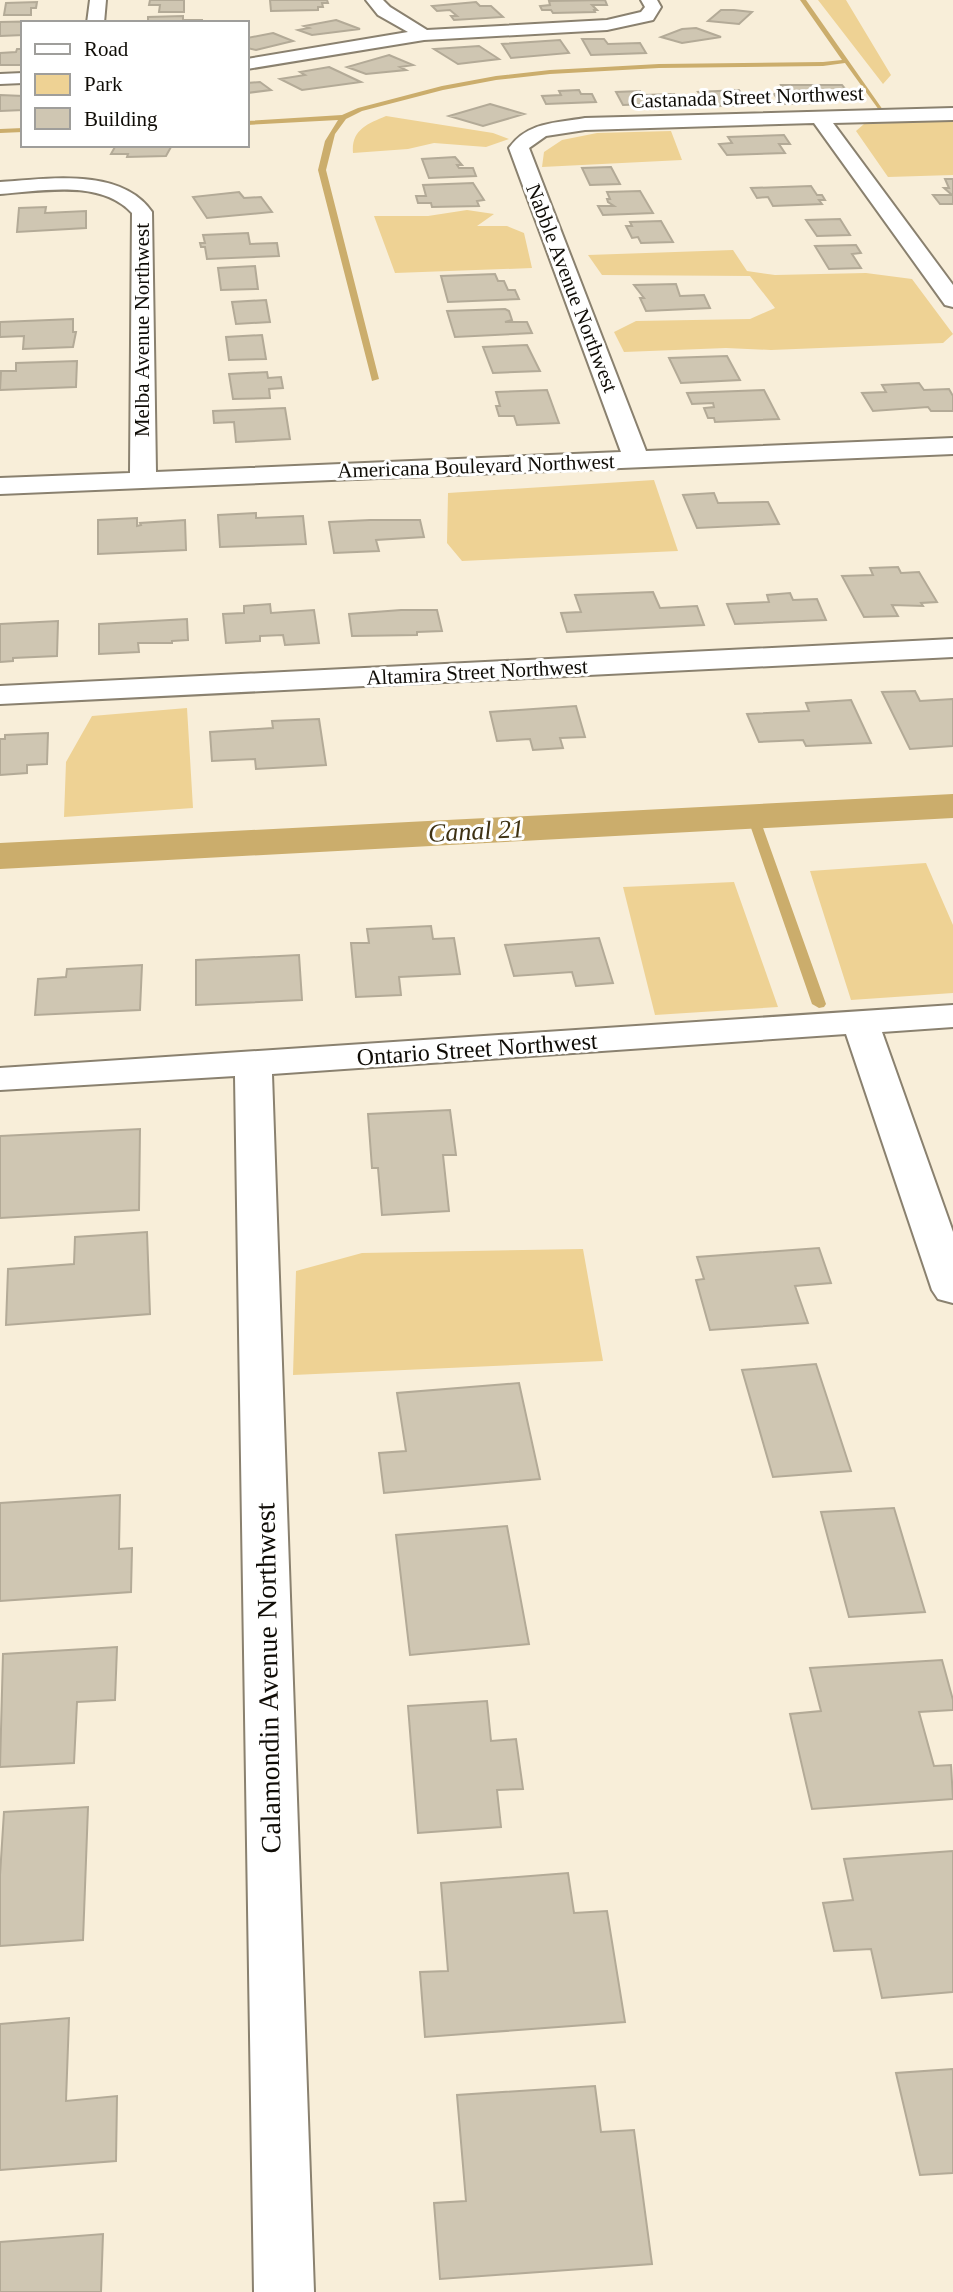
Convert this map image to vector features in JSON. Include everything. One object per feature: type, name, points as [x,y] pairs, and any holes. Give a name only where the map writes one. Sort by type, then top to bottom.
[{"type":"street","points":[[95,21],[98,0]]},
{"type":"street","points":[[374,0],[384,11],[424,35]]},
{"type":"street","points":[[248,64],[424,35],[607,25],[647,16],[653,7],[649,0]]},
{"type":"street","points":[[0,79],[21,78]]},
{"type":"street","name":"Castanada Street Northwest","points":[[544,130],[585,124],[953,114]]},
{"type":"street","points":[[819,117],[953,300]]},
{"type":"street","name":"Nabble Avenue Northwest","points":[[544,130],[525,138],[519,148],[636,459]]},
{"type":"street","name":"Melba Avenue Northwest","points":[[0,188],[94,187],[118,192],[136,201],[142,212],[143,480]]},
{"type":"street","name":"Americana Boulevard Northwest","points":[[0,486],[953,446]]},
{"type":"street","name":"Altamira Street Northwest","points":[[0,695],[953,648]]},
{"type":"street","name":"Ontario Street Northwest","points":[[0,1079],[953,1016]]},
{"type":"street","points":[[860,1022],[953,1290]]},
{"type":"street","name":"Calamondin Avenue Northwest","points":[[253,1064],[284,2292]]},
{"type":"green space","points":[[818,0],[846,0],[891,75],[883,84]]},
{"type":"green space","points":[[386,116],[493,133],[509,139],[486,147],[434,143],[408,149],[353,153],[358,133],[367,125]]},
{"type":"green space","points":[[953,121],[953,175],[888,177],[856,131],[864,124]]},
{"type":"green space","points":[[671,131],[682,160],[542,167],[544,152],[562,140],[597,133]]},
{"type":"green space","points":[[467,210],[494,214],[477,226],[507,226],[524,233],[532,268],[395,273],[374,216],[428,216]]},
{"type":"green space","points":[[733,250],[747,271],[775,275],[866,273],[912,279],[953,334],[943,343],[771,350],[726,348],[624,352],[614,332],[636,321],[750,319],[775,308],[750,276],[602,275],[588,255]]},
{"type":"green space","points":[[654,480],[678,551],[462,561],[447,543],[448,493]]},
{"type":"green space","points":[[187,708],[193,808],[64,817],[66,762],[92,716]]},
{"type":"green space","points":[[926,863],[953,925],[953,993],[851,1000],[810,871]]},
{"type":"green space","points":[[734,882],[778,1007],[655,1015],[623,887]]},
{"type":"green space","points":[[583,1249],[603,1361],[293,1375],[296,1271],[362,1253]]},
{"type":"building","points":[[150,0],[184,0],[184,12],[159,12],[160,5],[149,5]]},
{"type":"building","points":[[270,0],[327,0],[328,3],[322,3],[323,7],[318,7],[318,10],[271,11]]},
{"type":"building","points":[[605,0],[607,5],[592,5],[597,10],[594,10],[595,12],[553,13],[551,10],[542,10],[540,6],[550,5],[549,1]]},
{"type":"building","points":[[37,2],[36,8],[31,8],[31,15],[4,15],[6,3]]},
{"type":"building","points":[[476,2],[480,6],[491,6],[503,17],[454,20],[451,16],[457,16],[450,10],[437,11],[432,6]]},
{"type":"building","points":[[721,10],[752,12],[739,24],[708,21]]},
{"type":"building","points":[[183,16],[183,20],[202,21],[148,21],[148,17]]},
{"type":"building","points":[[336,20],[360,29],[312,35],[298,30],[309,28],[304,26]]},
{"type":"building","points":[[0,22],[21,22],[21,35],[0,36]]},
{"type":"building","points":[[696,28],[721,37],[682,43],[661,37],[682,29]]},
{"type":"building","points":[[273,33],[293,41],[256,50],[248,48],[248,38]]},
{"type":"building","points":[[582,39],[604,39],[608,44],[640,43],[646,53],[591,55]]},
{"type":"building","points":[[560,40],[569,53],[511,58],[502,44]]},
{"type":"building","points":[[479,46],[499,59],[458,64],[434,49]]},
{"type":"building","points":[[21,49],[21,65],[0,65],[0,53]]},
{"type":"building","points":[[389,55],[413,65],[400,67],[406,70],[366,74],[347,67]]},
{"type":"building","points":[[329,67],[361,82],[302,90],[280,79],[305,75],[300,72]]},
{"type":"building","points":[[260,82],[271,90],[248,93],[248,83]]},
{"type":"building","points":[[781,85],[842,85],[852,97],[814,99],[817,103],[781,104],[774,94],[786,93]]},
{"type":"building","points":[[579,90],[581,94],[592,94],[596,102],[546,104],[542,96],[561,95],[559,91]]},
{"type":"building","points":[[739,90],[744,97],[752,97],[758,105],[708,106],[698,92]]},
{"type":"building","points":[[640,91],[643,95],[674,94],[679,103],[623,105],[616,92]]},
{"type":"building","points":[[0,95],[21,96],[21,110],[0,111]]},
{"type":"building","points":[[490,104],[524,114],[483,126],[449,116]]},
{"type":"building","points":[[784,135],[790,144],[779,144],[785,153],[727,155],[719,144],[732,143],[728,137]]},
{"type":"building","points":[[115,147],[171,147],[166,156],[127,157],[128,154],[111,154]]},
{"type":"building","points":[[455,157],[462,165],[457,165],[459,168],[473,168],[476,176],[429,178],[422,159]]},
{"type":"building","points":[[611,167],[620,184],[590,185],[582,168]]},
{"type":"building","points":[[945,179],[953,179],[953,204],[940,204],[933,195],[952,195],[944,188],[949,188]]},
{"type":"building","points":[[473,183],[484,200],[477,201],[479,206],[432,207],[431,203],[418,203],[416,196],[426,196],[423,185]]},
{"type":"building","points":[[811,186],[817,195],[822,195],[825,200],[819,200],[822,204],[773,206],[768,197],[757,198],[751,188]]},
{"type":"building","points":[[640,191],[653,213],[603,215],[598,206],[614,206],[608,202],[607,199],[610,199],[607,192]]},
{"type":"building","points":[[239,192],[244,198],[261,197],[272,212],[207,218],[193,197]]},
{"type":"building","points":[[46,207],[45,213],[86,211],[86,228],[17,232],[19,208]]},
{"type":"building","points":[[840,219],[850,235],[817,236],[806,220]]},
{"type":"building","points":[[661,221],[673,242],[641,243],[638,237],[632,238],[626,226],[632,226],[630,222]]},
{"type":"building","points":[[248,233],[250,244],[277,243],[279,256],[207,259],[205,247],[201,247],[200,243],[205,243],[203,235]]},
{"type":"building","points":[[856,245],[861,253],[852,254],[861,268],[829,269],[815,246]]},
{"type":"building","points":[[255,266],[258,289],[221,290],[218,268]]},
{"type":"building","points":[[495,274],[498,281],[504,281],[508,290],[515,290],[519,299],[448,302],[441,276]]},
{"type":"building","points":[[676,284],[680,296],[704,295],[710,308],[646,311],[640,298],[644,298],[634,285]]},
{"type":"building","points":[[266,300],[270,322],[236,324],[232,302]]},
{"type":"building","points":[[447,311],[509,311],[512,320],[505,322],[527,322],[532,333],[455,337]]},
{"type":"building","points":[[73,319],[73,332],[76,332],[73,347],[23,349],[24,336],[0,337],[0,322]]},
{"type":"building","points":[[262,335],[266,359],[229,360],[226,337]]},
{"type":"building","points":[[527,345],[540,371],[493,373],[483,347]]},
{"type":"building","points":[[727,356],[740,380],[681,383],[669,358]]},
{"type":"building","points":[[77,361],[76,387],[0,390],[1,371],[16,371],[16,363]]},
{"type":"building","points":[[267,372],[268,378],[281,377],[283,388],[269,389],[270,398],[233,399],[229,374]]},
{"type":"building","points":[[919,383],[924,390],[949,389],[953,396],[953,411],[931,411],[928,407],[873,411],[862,393],[886,392],[882,385]]},
{"type":"building","points":[[547,390],[559,423],[517,425],[514,416],[499,416],[496,406],[500,406],[496,392]]},
{"type":"building","points":[[764,390],[779,419],[715,422],[714,418],[708,418],[704,408],[714,407],[713,403],[692,404],[687,393]]},
{"type":"building","points":[[285,408],[290,439],[236,442],[234,422],[214,423],[213,411]]},
{"type":"building","points":[[714,493],[718,503],[768,502],[779,524],[697,528],[683,495]]},
{"type":"building","points":[[256,513],[256,518],[303,516],[306,544],[220,547],[218,515]]},
{"type":"building","points":[[137,518],[137,526],[141,525],[140,523],[185,520],[186,550],[98,554],[98,520]]},
{"type":"building","points":[[420,520],[424,537],[376,540],[379,551],[334,553],[329,522]]},
{"type":"building","points":[[898,567],[901,573],[919,572],[937,602],[921,603],[923,606],[892,605],[898,616],[864,617],[842,576],[873,575],[870,568]]},
{"type":"building","points":[[653,592],[660,608],[697,606],[704,625],[567,632],[561,613],[581,612],[575,595]]},
{"type":"building","points":[[790,593],[793,600],[817,599],[826,620],[735,624],[727,604],[769,602],[767,595]]},
{"type":"building","points":[[270,604],[271,613],[314,610],[319,643],[285,645],[283,635],[260,636],[260,641],[226,643],[223,614],[244,613],[244,606]]},
{"type":"building","points":[[437,610],[442,631],[417,632],[417,635],[352,636],[349,614]]},
{"type":"building","points":[[187,619],[188,640],[138,643],[139,652],[99,654],[99,624]]},
{"type":"building","points":[[58,621],[57,656],[13,658],[13,661],[0,662],[0,624]]},
{"type":"building","points":[[915,691],[920,701],[953,699],[953,746],[910,749],[882,692]]},
{"type":"building","points":[[851,700],[871,743],[806,746],[803,740],[759,742],[747,714],[809,711],[806,703]]},
{"type":"building","points":[[576,706],[585,737],[560,738],[563,748],[533,750],[530,739],[497,741],[490,712]]},
{"type":"building","points":[[319,719],[326,765],[256,769],[255,759],[212,761],[210,732],[273,728],[272,721]]},
{"type":"building","points":[[48,733],[47,764],[27,765],[27,773],[0,775],[0,739],[5,739],[5,735]]},
{"type":"building","points":[[431,926],[433,939],[454,938],[460,974],[399,977],[401,995],[356,997],[351,943],[369,943],[367,929]]},
{"type":"building","points":[[599,938],[613,983],[576,986],[572,972],[514,976],[505,945]]},
{"type":"building","points":[[299,955],[302,1000],[196,1005],[196,960]]},
{"type":"building","points":[[142,965],[140,1010],[35,1015],[38,979],[66,977],[67,969]]},
{"type":"building","points":[[450,1110],[456,1155],[443,1155],[449,1211],[382,1215],[378,1168],[372,1168],[368,1114]]},
{"type":"building","points":[[140,1129],[139,1210],[0,1218],[0,1136]]},
{"type":"building","points":[[147,1232],[150,1314],[6,1325],[8,1269],[74,1264],[75,1237]]},
{"type":"building","points":[[819,1248],[831,1283],[795,1286],[808,1323],[710,1330],[696,1280],[704,1279],[697,1257]]},
{"type":"building","points":[[816,1364],[851,1471],[773,1477],[742,1370]]},
{"type":"building","points":[[519,1383],[540,1479],[384,1493],[379,1453],[406,1451],[397,1393]]},
{"type":"building","points":[[120,1495],[119,1549],[132,1548],[131,1592],[0,1601],[0,1503]]},
{"type":"building","points":[[894,1508],[925,1612],[849,1617],[821,1512]]},
{"type":"building","points":[[507,1526],[529,1644],[410,1655],[396,1535]]},
{"type":"building","points":[[117,1647],[115,1700],[77,1702],[74,1763],[0,1767],[3,1654]]},
{"type":"building","points":[[942,1660],[953,1700],[953,1710],[919,1712],[934,1766],[951,1765],[953,1799],[812,1809],[790,1714],[821,1711],[810,1668]]},
{"type":"building","points":[[487,1701],[491,1741],[516,1739],[523,1789],[497,1790],[501,1827],[418,1833],[408,1706]]},
{"type":"building","points":[[88,1807],[83,1940],[0,1946],[0,1875],[4,1812]]},
{"type":"building","points":[[953,1851],[953,1992],[882,1998],[871,1949],[834,1951],[823,1903],[853,1900],[844,1859]]},
{"type":"building","points":[[568,1873],[574,1913],[607,1911],[625,2022],[425,2037],[420,1972],[448,1971],[441,1883]]},
{"type":"building","points":[[69,2018],[66,2101],[117,2096],[116,2161],[0,2170],[0,2024]]},
{"type":"building","points":[[953,2069],[953,2173],[920,2175],[896,2073]]},
{"type":"building","points":[[595,2086],[601,2132],[634,2130],[652,2264],[440,2279],[434,2203],[466,2201],[457,2095]]},
{"type":"building","points":[[103,2234],[101,2292],[0,2292],[0,2242]]},
{"type":"waterway","points":[[803,0],[881,109]]},
{"type":"waterway","points":[[344,117],[360,110],[442,88],[496,78],[604,68],[823,64],[846,61]]},
{"type":"waterway","points":[[248,123],[344,117]]},
{"type":"waterway","points":[[344,117],[331,134],[322,170],[375,379]]},
{"type":"waterway","points":[[0,131],[21,130]]},
{"type":"waterway","name":"Canal 21","points":[[0,856],[953,806]]},
{"type":"waterway","points":[[759,816],[756,825],[819,1004]]}]
